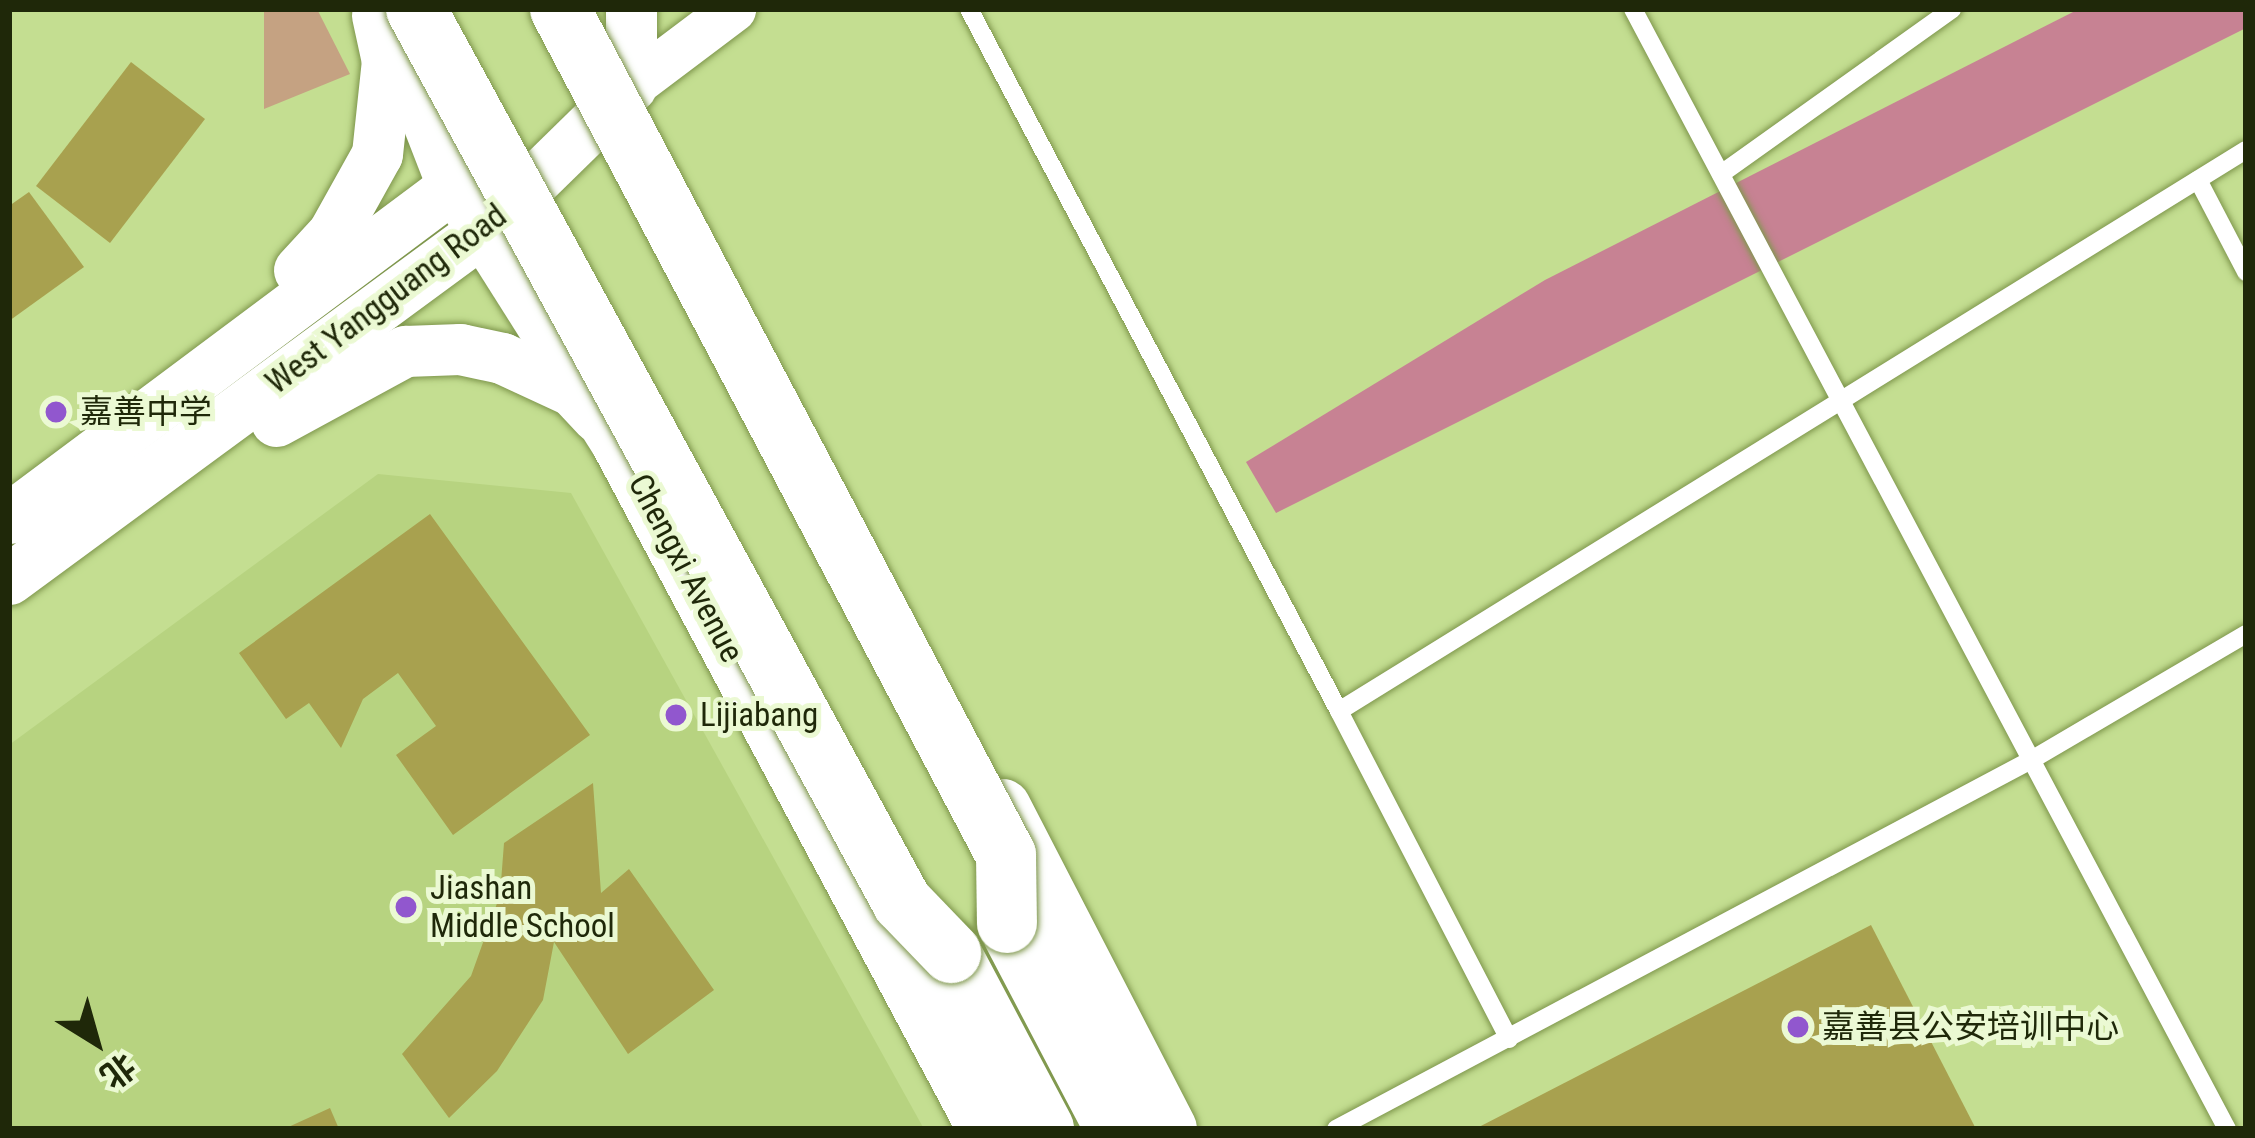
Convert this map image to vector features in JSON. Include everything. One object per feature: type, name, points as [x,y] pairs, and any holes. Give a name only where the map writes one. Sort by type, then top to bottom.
[{"type":"highway","points":[[416,9],[902,902],[951,952],[1044,1129]]},
{"type":"highway","points":[[564,9],[1006,855],[1007,923],[1115,1129]]},
{"type":"main road","points":[[224,353],[333,233],[377,154],[388,61],[376,9]]},
{"type":"main road","name":"Chengxi Avenue","points":[[387,9],[453,179],[616,438],[986,1129]]},
{"type":"main road","points":[[564,9],[631,86],[1168,1129]]},
{"type":"main road","points":[[631,9],[631,86]]},
{"type":"main road","name":"West Yangguang Road","points":[[9,518],[453,179],[631,86]]},
{"type":"main road","name":"West Yangguang Road","points":[[9,579],[485,229],[631,86]]},
{"type":"main road","points":[[129,490],[405,351],[502,358],[573,391],[616,438]]},
{"type":"street","name":"West Yangguang Road","points":[[631,86],[733,9]]},
{"type":"lane","points":[[969,9],[1509,1039]]},
{"type":"lane","points":[[1633,9],[2227,1129]]},
{"type":"lane","points":[[1723,178],[1952,9]]},
{"type":"lane","points":[[1339,711],[2246,150]]},
{"type":"lane","points":[[2198,179],[2246,272]]},
{"type":"lane","points":[[1336,1129],[2033,759],[2246,634]]},
{"type":"shaded area","points":[[264,9],[317,9],[350,74],[264,109]]},
{"type":"shaded area","points":[[2079,9],[2246,9],[2246,28],[1276,513],[1246,462],[1545,280]]},
{"type":"shaded area","name":"Jiashan Middle School","points":[[378,474],[571,493],[924,1129],[9,1129],[9,745]]},
{"type":"building","points":[[131,62],[205,119],[110,243],[36,186]]},
{"type":"building","points":[[29,192],[84,267],[9,321],[9,206]]},
{"type":"building","points":[[430,514],[590,735],[453,835],[396,755],[436,726],[398,673],[363,699],[341,748],[309,703],[286,719],[239,653]]},
{"type":"building","points":[[593,783],[601,893],[629,869],[714,990],[628,1054],[554,942],[543,1000],[497,1071],[449,1118],[402,1054],[471,976],[500,895],[504,843]]},
{"type":"building","name":"嘉善县公安培训中心","points":[[1871,925],[1976,1129],[1475,1129]]},
{"type":"building","points":[[330,1108],[339,1129],[284,1129]]},
{"type":"place","name":"嘉善中学","points":[[56,412]]},
{"type":"place","name":"Lijiabang","points":[[676,715]]},
{"type":"place","name":"Jiashan Middle School","points":[[406,907]]},
{"type":"place","name":"嘉善县公安培训中心","points":[[1798,1027]]}]
